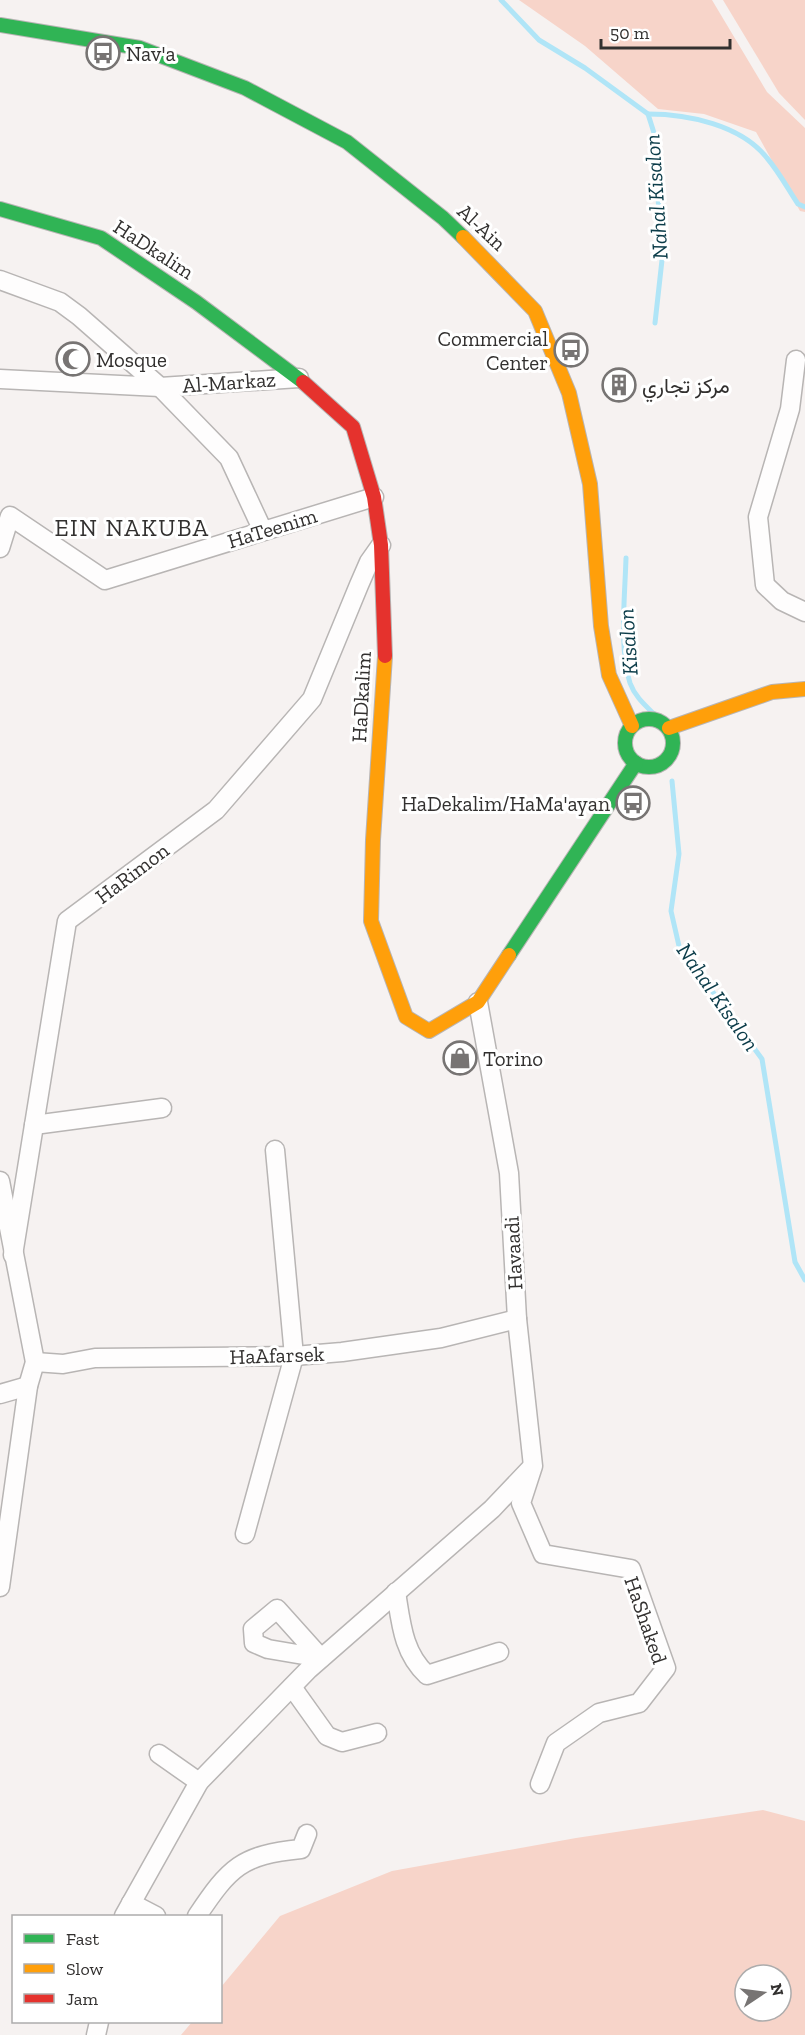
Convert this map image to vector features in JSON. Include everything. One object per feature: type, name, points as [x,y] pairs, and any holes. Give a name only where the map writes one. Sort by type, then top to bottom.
[{"type":"street","name":"Al-Ain","points":[[0,25],[140,48],[244,88],[348,142],[443,218],[535,311],[572,404],[590,484],[601,626],[609,675],[632,726]]},
{"type":"street","name":"HaDkalim","points":[[0,209],[101,238],[196,302],[298,378],[352,427],[369,487],[374,496],[381,545],[385,660],[371,921],[406,1017],[429,1031],[478,1002],[636,763]]},
{"type":"street","points":[[0,280],[60,302],[80,316],[160,387],[229,458],[263,531]]},
{"type":"street","points":[[795,360],[790,409],[758,517],[765,585],[782,601],[805,612]]},
{"type":"street","name":"Al-Markaz","points":[[0,379],[160,387],[298,378]]},
{"type":"street","name":"HaTeenim","points":[[0,548],[10,516],[105,580],[374,496]]},
{"type":"street","name":"HaRimon","points":[[13,1255],[67,921],[216,810],[312,699],[369,562],[381,545]]},
{"type":"street","points":[[669,728],[772,692],[805,689]]},
{"type":"street","points":[[651,719],[669,728],[674,744],[667,760],[652,767],[636,763],[626,750],[627,733],[638,721],[651,719]]},
{"type":"street","name":"Havaadi","points":[[478,1002],[509,1173],[517,1319],[533,1466],[521,1503]]},
{"type":"street","points":[[34,1125],[162,1108]]},
{"type":"street","points":[[245,1534],[294,1356],[275,1150]]},
{"type":"street","points":[[0,1181],[35,1362],[28,1386],[0,1587]]},
{"type":"street","name":"HaAfarsek","points":[[35,1362],[63,1364],[95,1358],[294,1356],[342,1353],[441,1338],[517,1319]]},
{"type":"street","points":[[0,1394],[28,1386]]},
{"type":"street","points":[[148,1915],[128,1910],[199,1782],[321,1658],[492,1509],[533,1466]]},
{"type":"street","name":"HaShaked","points":[[521,1503],[543,1554],[631,1569],[666,1668],[639,1704],[599,1713],[556,1743],[540,1784]]},
{"type":"street","points":[[396,1592],[402,1635],[414,1664],[427,1675],[498,1652]]},
{"type":"street","points":[[291,1687],[327,1736],[342,1742],[377,1733]]},
{"type":"street","points":[[159,1754],[199,1782]]},
{"type":"street","points":[[198,1915],[228,1875],[251,1857],[301,1849],[307,1834]]},
{"type":"shaded area","points":[[519,0],[712,0],[767,92],[805,128],[805,212],[800,211],[756,132],[704,114],[658,109],[585,46]]},
{"type":"shaded area","points":[[723,0],[805,0],[805,120],[779,93]]},
{"type":"shaded area","points":[[763,1810],[805,1821],[805,2035],[181,2035],[191,2023],[222,2023],[222,1986],[280,1916],[392,1871],[576,1838]]},
{"type":"waterway","name":"Nahal Kisalon","points":[[501,0],[539,40],[585,68],[648,114],[654,133],[662,260],[655,323]]},
{"type":"waterway","points":[[648,114],[696,119],[743,137],[767,158],[798,204],[805,207]]},
{"type":"waterway","name":"Kisalon","points":[[626,558],[624,622],[627,669],[635,693],[656,716]]},
{"type":"waterway","name":"Nahal Kisalon","points":[[672,781],[679,854],[671,911],[679,946],[762,1059],[795,1262],[805,1280]]},
{"type":"traffic: fast","points":[[0,25],[140,48],[245,88],[347,142],[443,218],[463,237]]},
{"type":"traffic: fast","points":[[0,209],[101,238],[196,302],[303,382]]},
{"type":"traffic: fast","points":[[644,719],[654,719],[666,726],[673,738],[673,743],[673,748],[666,760],[654,767],[644,767],[629,756],[625,748],[625,738],[636,723],[644,719]]},
{"type":"traffic: fast","points":[[509,955],[636,763]]},
{"type":"traffic: slow","points":[[463,237],[535,311],[569,393],[590,484],[601,626],[609,675],[632,726]]},
{"type":"traffic: slow","points":[[385,656],[373,840],[371,921],[406,1017],[429,1031],[478,1002],[509,955]]},
{"type":"traffic: slow","points":[[669,728],[772,692],[805,689]]},
{"type":"traffic: jam","points":[[303,382],[353,427],[374,497],[381,545],[385,656]]},
{"type":"place","name":"Nav'a","points":[[103,53]]},
{"type":"place","name":"Commercial Center","points":[[571,350]]},
{"type":"place","name":"Mosque","points":[[73,359]]},
{"type":"place","name":"مركز تجاري","points":[[619,385]]},
{"type":"place","name":"HaDekalim/HaMa'ayan","points":[[633,803]]},
{"type":"place","name":"Torino","points":[[460,1058]]},
{"type":"district","name":"EIN NAKUBA","points":[[132,527]]}]
